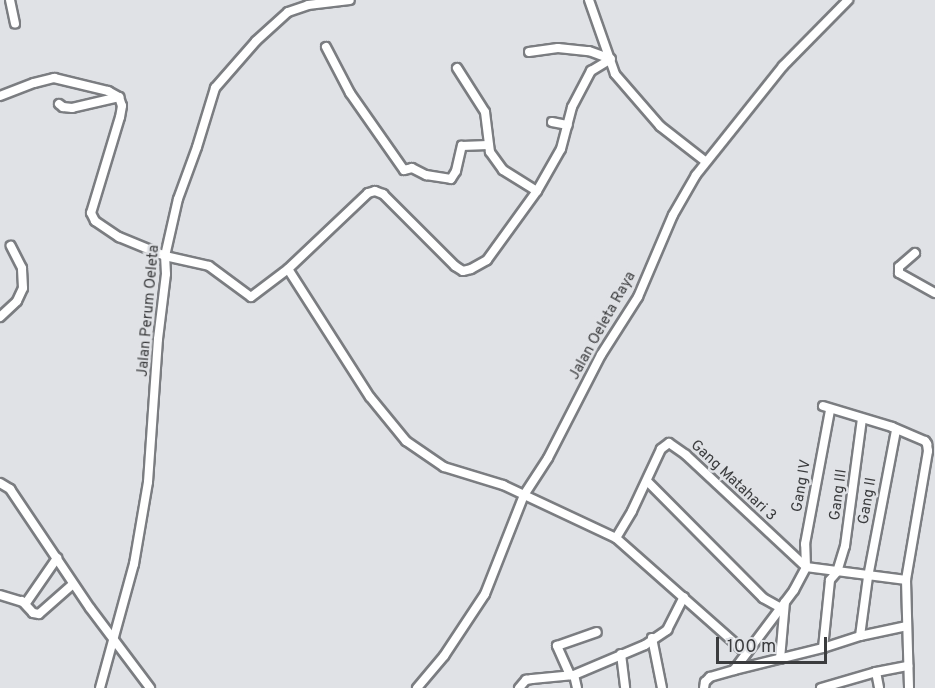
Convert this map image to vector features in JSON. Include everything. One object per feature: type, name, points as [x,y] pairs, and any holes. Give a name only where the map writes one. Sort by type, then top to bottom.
[{"type":"street","points":[[10,0],[15,23]]},
{"type":"street","name":"Jalan Perum Oeleta","points":[[100,688],[112,635],[134,564],[148,482],[158,339],[166,274],[165,256],[178,199],[198,147],[215,88],[256,41],[288,12],[308,5],[350,0]]},
{"type":"street","points":[[589,0],[615,74],[660,126],[706,162]]},
{"type":"street","name":"Jalan Oeleta Raya","points":[[417,688],[478,607],[498,565],[524,495],[548,458],[601,355],[638,297],[673,215],[706,162],[756,103],[783,66],[848,0]]},
{"type":"street","points":[[326,47],[350,93],[404,170],[412,168],[426,175],[451,179],[456,171],[462,146],[488,145]]},
{"type":"street","points":[[529,52],[558,48],[589,51],[611,59]]},
{"type":"street","points":[[0,96],[54,78],[119,97],[122,106],[120,117],[91,213],[95,221],[119,237],[165,256],[209,266],[251,297],[288,269],[368,194],[375,191],[383,194],[455,266],[463,271],[487,260],[498,248],[537,191],[561,149],[572,107],[591,71],[611,59]]},
{"type":"street","points":[[457,68],[485,112],[488,145],[502,170],[537,191]]},
{"type":"street","points":[[59,104],[72,108],[119,97]]},
{"type":"street","points":[[552,122],[568,125]]},
{"type":"street","points":[[0,317],[17,301],[22,288],[22,268],[11,246]]},
{"type":"street","points":[[915,253],[900,267],[899,273],[935,293]]},
{"type":"street","points":[[288,269],[370,397],[406,441],[444,467],[504,485],[578,518],[616,538],[746,653]]},
{"type":"street","name":"Gang IV","points":[[806,567],[805,544],[827,408],[862,419]]},
{"type":"street","points":[[862,419],[925,441],[928,451],[906,580],[909,688]]},
{"type":"street","name":"Gang III","points":[[823,648],[830,580],[837,572],[845,546],[862,419]]},
{"type":"street","name":"Gang II","points":[[860,636],[868,577],[896,430]]},
{"type":"street","name":"Gang Matahari 3","points":[[616,538],[647,481],[661,449],[667,443],[673,444],[806,567]]},
{"type":"street","points":[[647,481],[763,598],[782,604]]},
{"type":"street","points":[[0,483],[10,489],[73,584],[150,688]]},
{"type":"street","points":[[0,595],[26,603],[57,558]]},
{"type":"street","points":[[734,670],[806,567],[868,577],[906,580]]},
{"type":"street","points":[[22,601],[33,613],[39,614],[73,584]]},
{"type":"street","points":[[519,688],[526,680],[572,675],[607,663],[621,654],[645,645],[652,638],[667,630],[684,597]]},
{"type":"street","points":[[780,659],[782,604]]},
{"type":"street","points":[[705,688],[705,682],[710,677],[823,648],[860,636],[907,626]]},
{"type":"street","points":[[576,688],[557,646],[597,632]]},
{"type":"street","points":[[652,638],[662,688]]},
{"type":"street","points":[[621,654],[625,688]]},
{"type":"street","points":[[821,688],[843,685],[876,672],[908,666]]},
{"type":"street","points":[[876,672],[879,688]]}]
